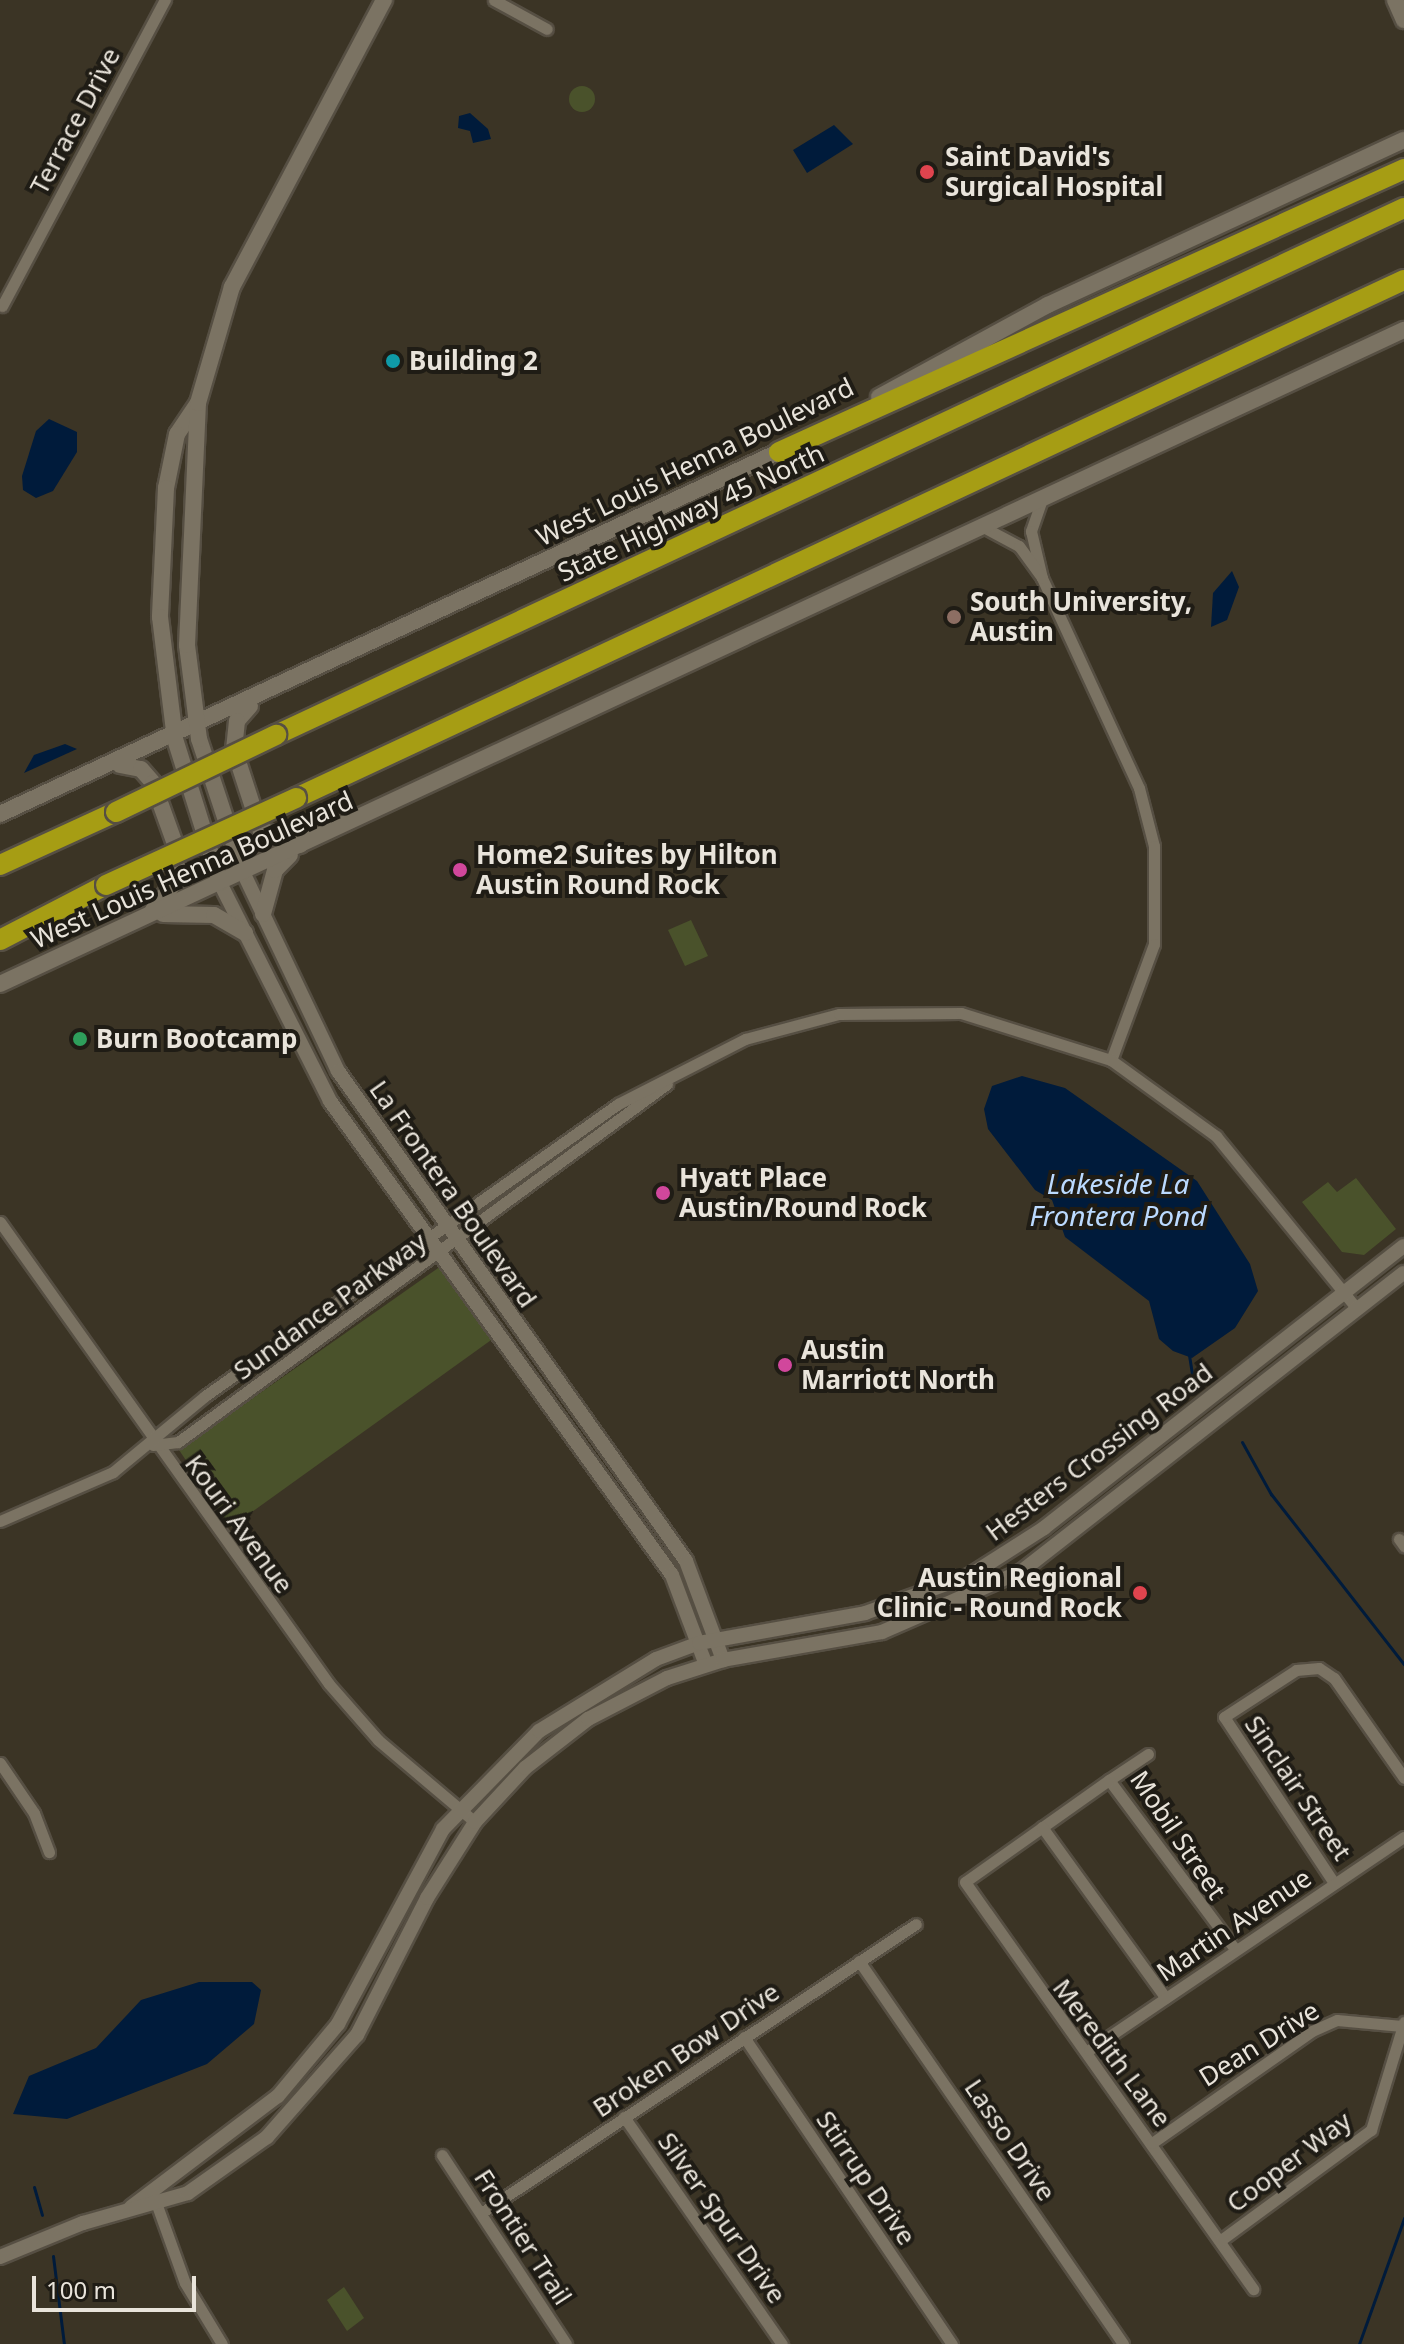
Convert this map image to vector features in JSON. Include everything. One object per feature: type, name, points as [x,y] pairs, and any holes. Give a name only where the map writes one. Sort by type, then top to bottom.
[{"type":"highway","points":[[779,452],[1404,169]]},
{"type":"highway","name":"State Highway 45 North","points":[[0,865],[1404,208]]},
{"type":"highway","points":[[0,929],[106,885],[296,798],[1404,280]]},
{"type":"highway","points":[[1324,319],[1404,292]]},
{"type":"highway","points":[[0,851],[116,812]]},
{"type":"highway","points":[[0,940],[106,885]]},
{"type":"main road","points":[[198,403],[232,287],[384,0]]},
{"type":"main road","points":[[1395,0],[1404,20]]},
{"type":"main road","points":[[1396,148],[1404,130]]},
{"type":"main road","name":"West Louis Henna Boulevard","points":[[0,814],[175,739],[779,452],[1048,305],[1396,148],[1404,140]]},
{"type":"main road","name":"West Louis Henna Boulevard","points":[[0,984],[1041,502],[1404,330]]},
{"type":"main road","name":"La Frontera Boulevard","points":[[198,403],[201,439],[186,558],[187,645],[199,727],[243,872]]},
{"type":"main road","name":"La Frontera Boulevard","points":[[198,403],[177,434],[160,559],[175,739],[220,883]]},
{"type":"main road","points":[[160,559],[186,558]]},
{"type":"main road","points":[[253,702],[237,721],[234,749],[260,829],[302,845],[275,870],[263,914]]},
{"type":"main road","points":[[119,765],[141,769],[153,783],[178,859],[178,878],[149,915]]},
{"type":"main road","points":[[149,915],[214,915],[245,933]]},
{"type":"street","name":"Terrace Drive","points":[[2,306],[165,0]]},
{"type":"street","points":[[494,0],[547,29]]},
{"type":"street","points":[[1041,502],[1031,531],[1042,578]]},
{"type":"street","points":[[985,528],[1019,546],[1042,578],[1139,788],[1154,846],[1154,944],[1111,1060]]},
{"type":"street","name":"La Frontera Boulevard","points":[[243,872],[332,1062],[456,1242],[686,1561],[723,1660]]},
{"type":"street","name":"La Frontera Boulevard","points":[[220,883],[319,1083],[672,1575],[706,1665]]},
{"type":"street","name":"Sundance Parkway","points":[[0,1521],[87,1487],[153,1445],[205,1396],[618,1104],[794,1023],[874,1011],[961,1013],[1111,1060],[1216,1136],[1357,1309]]},
{"type":"street","name":"Sundance Parkway","points":[[153,1445],[178,1442],[440,1254],[680,1073]]},
{"type":"street","name":"Kouri Avenue","points":[[0,1222],[153,1445],[355,1716],[475,1822]]},
{"type":"street","name":"Hesters Crossing Road","points":[[130,2207],[152,2188],[220,2146],[278,2096],[338,2024],[421,1862],[460,1808],[511,1754],[578,1703],[699,1643],[865,1613],[969,1576],[1044,1528],[1404,1246]]},
{"type":"street","name":"Hesters Crossing Road","points":[[0,2257],[130,2207],[157,2203],[236,2162],[320,2085],[379,1999],[427,1898],[475,1822],[525,1768],[588,1719],[706,1665],[882,1632],[1022,1571],[1404,1273]]},
{"type":"street","name":"Sinclair Street","points":[[1334,1883],[1224,1717],[1296,1670],[1319,1668],[1334,1678],[1404,1778]]},
{"type":"street","name":"Mobil Street","points":[[1148,1754],[1109,1780],[1235,1949]]},
{"type":"street","points":[[0,1763],[29,1803],[49,1852]]},
{"type":"street","points":[[1109,1780],[1042,1827],[1166,1998]]},
{"type":"street","name":"Meredith Lane","points":[[1042,1827],[965,1882],[1070,2040],[1089,2050],[1253,2289]]},
{"type":"street","name":"Martin Avenue","points":[[1089,2050],[1404,1837]]},
{"type":"street","name":"Broken Bow Drive","points":[[481,2213],[916,1924]]},
{"type":"street","name":"Lasso Drive","points":[[859,1961],[1123,2344]]},
{"type":"street","name":"Dean Drive","points":[[1152,2143],[1312,2031],[1337,2020],[1403,2024]]},
{"type":"street","name":"Cooper Way","points":[[1221,2240],[1371,2130],[1403,2024]]},
{"type":"street","name":"Stirrup Drive","points":[[744,2037],[952,2344]]},
{"type":"street","name":"Silver Spur Drive","points":[[624,2117],[782,2344]]},
{"type":"street","name":"Frontier Trail","points":[[442,2155],[566,2344]]},
{"type":"street","points":[[152,2188],[185,2283],[222,2344]]},
{"type":"green space","points":[[582,86],[591,90],[595,99],[591,108],[582,112],[573,108],[569,99],[573,90]]},
{"type":"green space","points":[[691,920],[708,956],[685,966],[668,930]]},
{"type":"green space","points":[[1356,1178],[1396,1229],[1364,1255],[1342,1252],[1302,1202],[1328,1182],[1337,1192]]},
{"type":"green space","points":[[441,1266],[494,1338],[231,1527],[179,1450]]},
{"type":"green space","points":[[344,2287],[364,2318],[347,2331],[327,2300]]},
{"type":"water","points":[[470,113],[488,129],[491,139],[473,143],[470,131],[458,128],[459,116]]},
{"type":"water","points":[[834,125],[853,144],[807,173],[793,150]]},
{"type":"water","points":[[49,419],[77,432],[77,452],[53,491],[36,498],[23,490],[22,476],[36,431]]},
{"type":"water","points":[[1232,571],[1239,587],[1227,620],[1211,627],[1213,593]]},
{"type":"water","points":[[65,744],[77,749],[24,773],[34,755]]},
{"type":"water","name":"Lakeside La Frontera Pond","points":[[1022,1076],[1065,1088],[1197,1181],[1250,1264],[1258,1291],[1235,1328],[1192,1358],[1173,1351],[1159,1339],[1149,1301],[1065,1237],[1052,1200],[1035,1190],[988,1129],[984,1109],[992,1086]]},
{"type":"water","points":[[199,1982],[252,1982],[261,1990],[254,2024],[207,2064],[67,2119],[13,2114],[29,2076],[96,2048],[141,2000]]},
{"type":"waterway","points":[[1189,1355],[1193,1379]]},
{"type":"waterway","points":[[1242,1442],[1271,1494],[1404,1664]]},
{"type":"waterway","points":[[34,2187],[42,2215]]},
{"type":"waterway","points":[[1359,2344],[1404,2218]]},
{"type":"waterway","points":[[53,2256],[64,2344]]},
{"type":"place","name":"Saint David's Surgical Hospital","points":[[927,172]]},
{"type":"place","name":"Building 2","points":[[393,361]]},
{"type":"place","name":"South University, Austin","points":[[954,617]]},
{"type":"place","name":"Home2 Suites by Hilton Austin Round Rock","points":[[460,870]]},
{"type":"place","name":"Burn Bootcamp","points":[[80,1039]]},
{"type":"place","name":"Hyatt Place Austin/Round Rock","points":[[663,1193]]},
{"type":"place","name":"Austin Marriott North","points":[[785,1365]]},
{"type":"place","name":"Austin Regional Clinic - Round Rock","points":[[1140,1593]]}]
